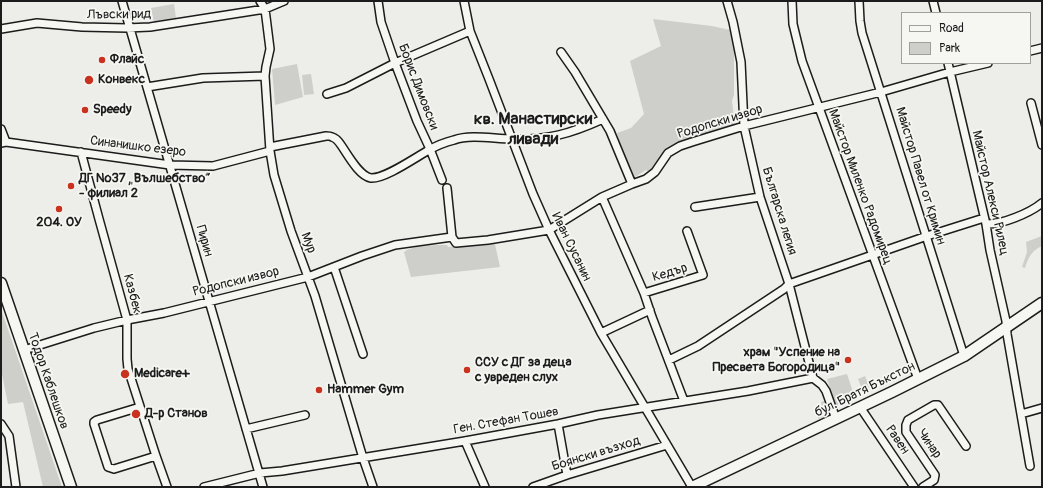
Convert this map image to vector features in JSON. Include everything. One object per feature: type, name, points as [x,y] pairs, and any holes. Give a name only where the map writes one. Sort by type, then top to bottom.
[{"type":"street","name":"Пирин","points":[[122,1],[263,487]]},
{"type":"street","name":"Мур","points":[[260,1],[265,9],[270,49],[266,67],[266,76],[270,149],[274,175],[289,224],[315,296],[373,487]]},
{"type":"street","name":"Лъвски рид","points":[[1,29],[37,23],[82,28],[150,27],[265,9],[284,1]]},
{"type":"street","name":"Борис Димовски","points":[[378,1],[381,22],[395,63],[417,121],[442,180]]},
{"type":"street","name":"Иван Сусанин","points":[[464,1],[470,31],[533,194],[549,230],[601,333],[692,487]]},
{"type":"street","name":"Българска легия","points":[[727,1],[741,62],[744,126],[760,197],[790,284],[813,378],[822,385],[826,391],[836,419]]},
{"type":"street","name":"Майстор Миленко Радомирец","points":[[792,1],[793,24],[800,54],[918,379]]},
{"type":"street","name":"Майстор Павел от Кримин","points":[[859,1],[862,33],[964,356]]},
{"type":"street","points":[[933,1],[936,12]]},
{"type":"street","points":[[327,94],[346,88],[395,63],[470,31]]},
{"type":"street","points":[[1031,51],[1042,48]]},
{"type":"street","points":[[561,52],[610,131],[632,184]]},
{"type":"street","name":"Майстор Алекси Рилец","points":[[948,64],[985,221],[1006,321],[1006,329],[1030,466]]},
{"type":"street","name":"Родопски извор","points":[[24,350],[94,328],[164,313],[308,277],[362,256],[396,245],[454,240],[488,240],[549,230],[602,197],[646,179],[671,151],[692,142],[744,126],[881,92],[984,64]]},
{"type":"street","points":[[147,87],[203,78],[266,76]]},
{"type":"street","points":[[1031,103],[1042,146]]},
{"type":"street","points":[[430,149],[455,139],[478,137],[543,139],[582,129],[603,119]]},
{"type":"street","points":[[1,129],[4,143]]},
{"type":"street","name":"Синанишко езеро","points":[[4,143],[170,165],[213,166],[270,149],[326,136],[332,136],[338,141],[361,174],[373,178],[384,175],[430,149]]},
{"type":"street","name":"Казбек","points":[[81,152],[128,320],[127,364],[167,487]]},
{"type":"street","points":[[447,188],[454,240]]},
{"type":"street","points":[[602,197],[644,294],[684,401]]},
{"type":"street","points":[[695,207],[760,197]]},
{"type":"street","points":[[669,360],[691,350],[716,335],[790,284],[927,236],[985,221],[994,224],[1031,211],[1042,203]]},
{"type":"street","name":"Кедър","points":[[644,294],[703,275],[687,230]]},
{"type":"street","points":[[334,267],[363,354]]},
{"type":"street","name":"Тодор Каблешков","points":[[2,287],[71,487]]},
{"type":"street","name":"бул. Братя Бъкстон","points":[[692,487],[836,419],[964,356],[1006,329],[1042,303]]},
{"type":"street","points":[[601,333],[650,310]]},
{"type":"street","name":"Ген. Стефан Тошев","points":[[204,487],[260,473],[282,472],[465,441],[598,415],[748,391],[813,378]]},
{"type":"street","name":"Чинар","points":[[922,487],[934,480],[935,474],[906,432],[908,420],[934,405],[938,405],[966,446]]},
{"type":"street","points":[[140,407],[94,422],[108,467],[114,469],[156,456]]},
{"type":"street","name":"Равен","points":[[860,407],[914,487]]},
{"type":"street","points":[[1021,414],[1042,408]]},
{"type":"street","points":[[246,429],[304,415]]},
{"type":"street","points":[[1,424],[9,436],[16,487]]},
{"type":"street","points":[[558,424],[567,475]]},
{"type":"street","points":[[465,441],[483,487]]},
{"type":"street","name":"Боянски възход","points":[[533,487],[567,475],[667,445]]},
{"type":"green space","points":[[174,4],[176,18],[154,22],[151,8]]},
{"type":"green space","points":[[653,19],[712,26],[730,30],[734,39],[734,95],[732,101],[735,125],[674,144],[660,158],[658,165],[650,173],[646,170],[632,179],[623,156],[617,133],[631,128],[644,114],[630,61],[661,46]]},
{"type":"green space","points":[[297,64],[303,97],[275,105],[272,69]]},
{"type":"green space","points":[[311,74],[314,94],[304,95],[302,75]]},
{"type":"green space","points":[[1042,236],[1042,246],[1031,255],[1025,268],[1022,267],[1027,252],[1026,242]]},
{"type":"green space","points":[[495,244],[500,267],[411,277],[404,252],[413,248],[425,246],[447,245],[448,247]]},
{"type":"green space","points":[[1,309],[62,487],[43,487],[23,402],[8,404],[1,369]]},
{"type":"green space","points":[[847,374],[855,398],[836,406],[827,379]]},
{"type":"green space","points":[[865,376],[869,386],[869,391],[864,394],[858,379]]},
{"type":"green space","points":[[826,400],[830,413],[819,419],[816,414],[823,410],[821,402]]},
{"type":"place","name":"Флайс","points":[[102,60]]},
{"type":"place","name":"Конвекс","points":[[89,80]]},
{"type":"place","name":"Speedy","points":[[85,110]]},
{"type":"place","name":"ДГ №37 „Вълшебство“ - филиал 2","points":[[71,186]]},
{"type":"place","name":"204. ОУ","points":[[59,209]]},
{"type":"place","name":"храм \"Успение на Пресвета Богородица\"","points":[[848,360]]},
{"type":"place","name":"ССУ с ДГ за деца с увреден слух","points":[[467,370]]},
{"type":"place","name":"Medicare+","points":[[125,374]]},
{"type":"place","name":"Hammer Gym","points":[[319,390]]},
{"type":"place","name":"Д-р Станов","points":[[136,414]]},
{"type":"district","name":"кв. Манастирски ливади","points":[[533,130]]}]
